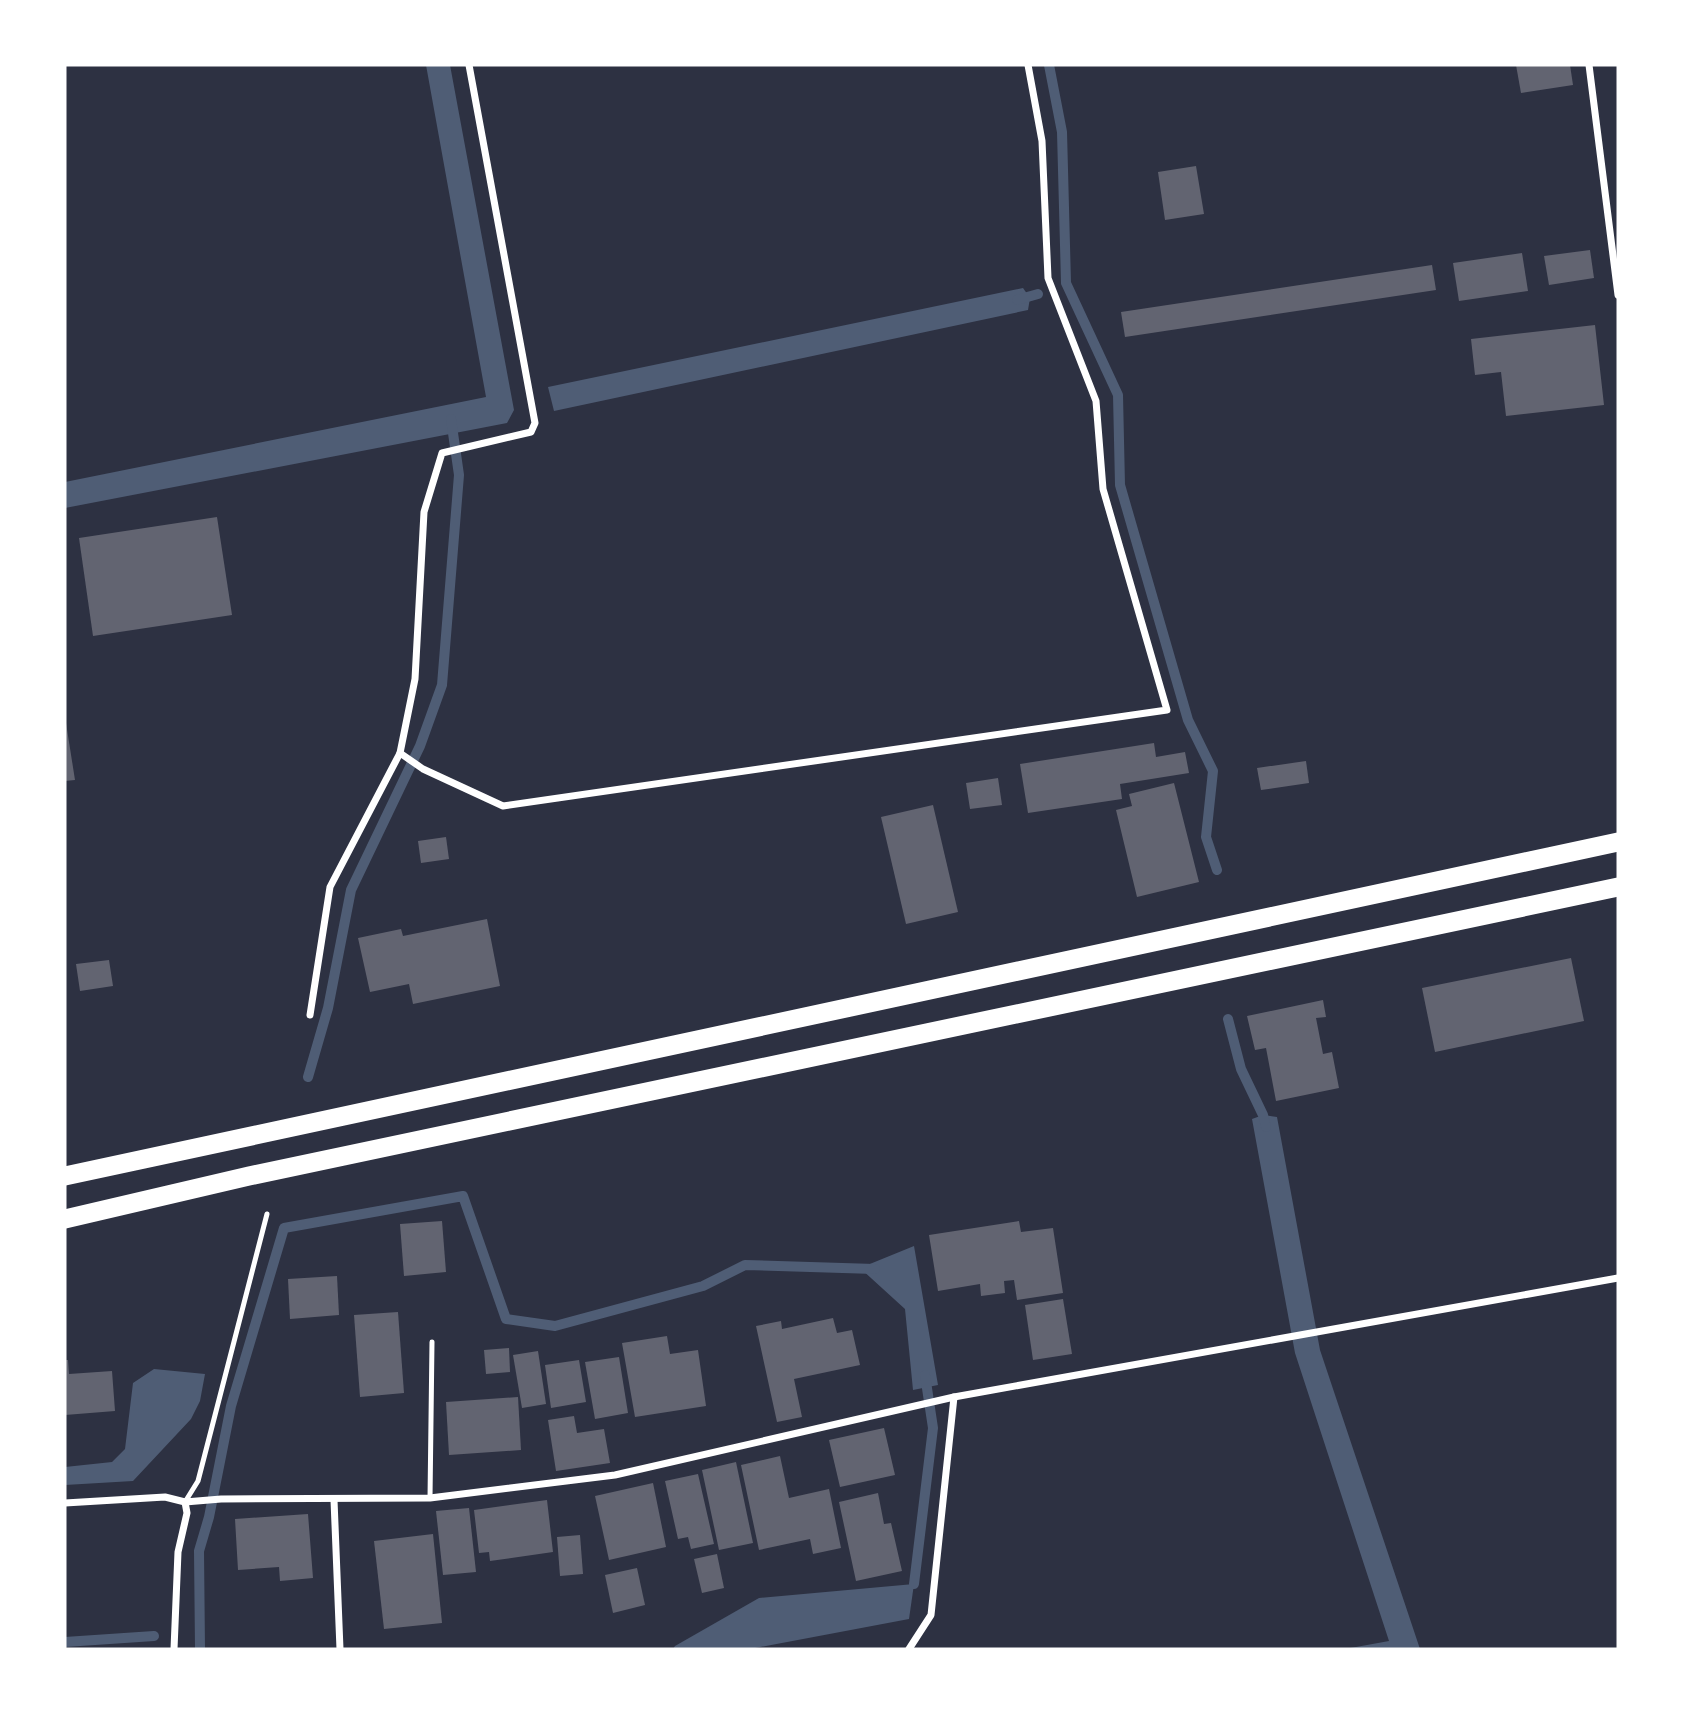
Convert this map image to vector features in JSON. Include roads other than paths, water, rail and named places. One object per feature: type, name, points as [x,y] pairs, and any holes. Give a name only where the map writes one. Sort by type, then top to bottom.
[{"type":"highway","points":[[65,1176],[1618,842]]},
{"type":"highway","points":[[65,1219],[263,1174],[1618,887]]},
{"type":"street","points":[[310,1015],[330,887],[400,753],[415,680],[424,512],[442,453],[531,432],[535,423],[469,65]]},
{"type":"street","points":[[400,753],[423,769],[503,806],[1167,710],[1103,489],[1096,401],[1048,278],[1042,141],[1028,65]]},
{"type":"street","points":[[1589,65],[1618,295]]},
{"type":"street","points":[[65,1503],[165,1497],[185,1502],[202,1499],[430,1498],[615,1475],[954,1397],[1618,1278]]},
{"type":"street","points":[[909,1649],[930,1615],[954,1397]]},
{"type":"street","points":[[334,1500],[340,1649]]},
{"type":"street","points":[[174,1649],[178,1552],[187,1513],[185,1502]]},
{"type":"lane","points":[[185,1502],[198,1481],[267,1214]]},
{"type":"lane","points":[[430,1498],[432,1342]]},
{"type":"water","points":[[426,65],[450,65],[514,410],[507,423],[65,508],[65,482],[486,397]]},
{"type":"water","points":[[1023,288],[1030,298],[1028,310],[554,411],[548,387]]},
{"type":"water","points":[[1263,1115],[1277,1117],[1320,1350],[1420,1649],[1345,1649],[1389,1641],[1295,1353],[1252,1119]]},
{"type":"water","points":[[914,1246],[938,1385],[913,1390],[905,1309],[860,1268]]},
{"type":"water","points":[[154,1369],[205,1374],[200,1401],[191,1419],[133,1481],[65,1485],[65,1467],[112,1462],[125,1449],[133,1383]]},
{"type":"water","points":[[914,1584],[909,1619],[750,1649],[673,1649],[759,1598]]},
{"type":"waterway","points":[[1049,65],[1062,132],[1066,283],[1118,395],[1120,485],[1188,720],[1213,771],[1206,837],[1217,870]]},
{"type":"waterway","points":[[1017,300],[1038,294]]},
{"type":"waterway","points":[[308,1077],[328,1008],[351,890],[420,746],[442,685],[459,475],[451,419]]},
{"type":"waterway","points":[[1228,1019],[1241,1069],[1266,1127]]},
{"type":"waterway","points":[[200,1649],[199,1551],[209,1517],[231,1406],[284,1228],[463,1196],[506,1319],[555,1326],[703,1286],[745,1265],[875,1269]]},
{"type":"waterway","points":[[914,1584],[933,1428],[925,1375]]},
{"type":"waterway","points":[[65,1642],[154,1636]]}]
